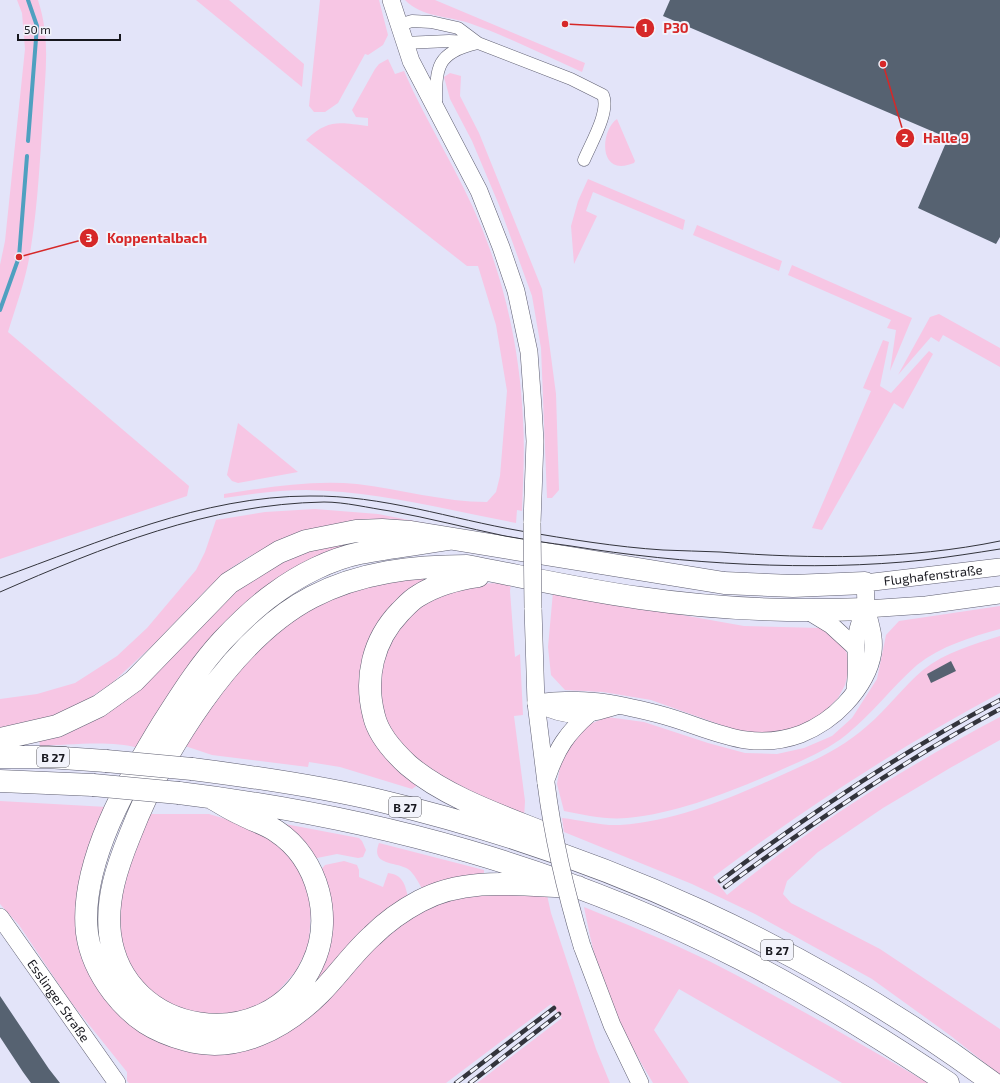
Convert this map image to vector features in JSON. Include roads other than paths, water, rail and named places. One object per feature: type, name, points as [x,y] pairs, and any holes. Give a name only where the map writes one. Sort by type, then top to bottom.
[{"type":"highway","points":[[0,739],[57,726],[99,706],[128,685],[146,669],[229,583],[279,552],[306,541],[356,531],[382,530],[411,532],[724,583],[793,586],[865,583]]},
{"type":"highway","points":[[449,539],[358,553],[323,566],[299,577],[275,593],[248,615],[221,642],[187,684],[150,744],[126,784],[106,832],[93,870],[88,905],[87,933],[94,959],[105,982],[120,1002],[148,1026],[187,1040],[212,1045],[239,1042],[265,1034],[291,1019],[319,994],[371,936],[394,917],[422,900],[452,889],[491,883],[516,883],[535,887],[578,887]]},
{"type":"highway","points":[[210,797],[240,814],[272,829],[286,839],[304,859],[311,871],[320,896],[322,927],[318,947],[306,975],[293,992],[276,1007],[245,1022],[235,1024],[207,1024],[186,1021],[156,1008],[139,994],[122,970],[114,954],[110,935],[109,912],[111,894],[119,864],[154,779],[203,700],[242,655],[278,619],[312,597],[342,584],[391,570],[439,566],[467,566],[640,598],[733,608],[808,611],[866,609]]},
{"type":"highway","points":[[509,574],[482,575],[455,580],[431,589],[417,596],[389,623],[378,644],[373,661],[370,688],[374,717],[381,732],[393,749],[407,765],[431,783],[503,817],[572,844],[611,873]]},
{"type":"highway","name":"B 27","points":[[0,757],[48,757],[106,760],[192,769],[306,785],[380,801],[522,840],[611,873],[698,910],[797,960],[935,1042],[993,1083]]},
{"type":"highway","name":"B 27","points":[[0,781],[93,785],[179,793],[293,809],[376,826],[470,851],[578,887],[679,929],[760,969],[836,1011],[948,1083]]},
{"type":"main road","points":[[391,0],[411,62],[479,192],[501,247],[516,291],[529,352],[535,441],[532,523],[536,703],[552,823],[564,881],[582,946],[603,1004],[622,1048],[640,1083]]},
{"type":"main road","name":"Flughafenstraße","points":[[865,583],[1000,567]]},
{"type":"main road","points":[[536,703],[558,700],[590,700],[619,705],[659,714],[732,738],[762,742],[785,740],[818,728],[838,712],[854,694],[866,674],[873,653],[874,636],[866,609],[865,583]]},
{"type":"main road","name":"Flughafenstraße","points":[[866,609],[926,605],[1000,595]]},
{"type":"main road","points":[[854,694],[856,679],[855,647],[859,622],[866,609]]},
{"type":"main road","points":[[808,611],[831,624],[855,647]]},
{"type":"main road","points":[[536,703],[554,712],[567,715],[590,713],[619,705]]},
{"type":"main road","points":[[546,783],[554,757],[560,744],[568,733],[590,713]]},
{"type":"main road","name":"Esslinger Straße","points":[[0,917],[117,1083]]},
{"type":"street","points":[[398,25],[412,21],[431,22],[458,28],[478,43],[603,94],[605,100],[604,110],[584,160]]},
{"type":"street","points":[[404,43],[449,41],[478,43]]},
{"type":"street","points":[[436,108],[436,77],[442,62],[456,50],[478,43]]},
{"type":"waterway","points":[[28,0],[37,26],[28,141]]},
{"type":"waterway","points":[[0,310],[19,257],[27,156]]},
{"type":"tram line","points":[[0,578],[114,536],[191,512],[270,498],[310,496],[364,499],[390,503],[539,534],[645,549],[825,557],[895,555],[930,552],[1000,541]]},
{"type":"tram line","points":[[0,592],[117,544],[198,519],[281,505],[324,502],[349,504],[390,511],[530,540],[613,552],[702,562],[792,566],[881,564],[924,560],[1000,549]]},
{"type":"railway","points":[[720,881],[787,832],[891,762],[1000,700]]},
{"type":"railway","points":[[725,887],[860,793],[894,771],[1000,709]]},
{"type":"railway","points":[[456,1083],[554,1008]]},
{"type":"railway","points":[[470,1083],[559,1014]]},
{"type":"place","name":"P30","points":[[565,24]]},
{"type":"place","name":"Halle 9","points":[[883,64]]},
{"type":"place","name":"Koppentalbach","points":[[19,257]]}]
